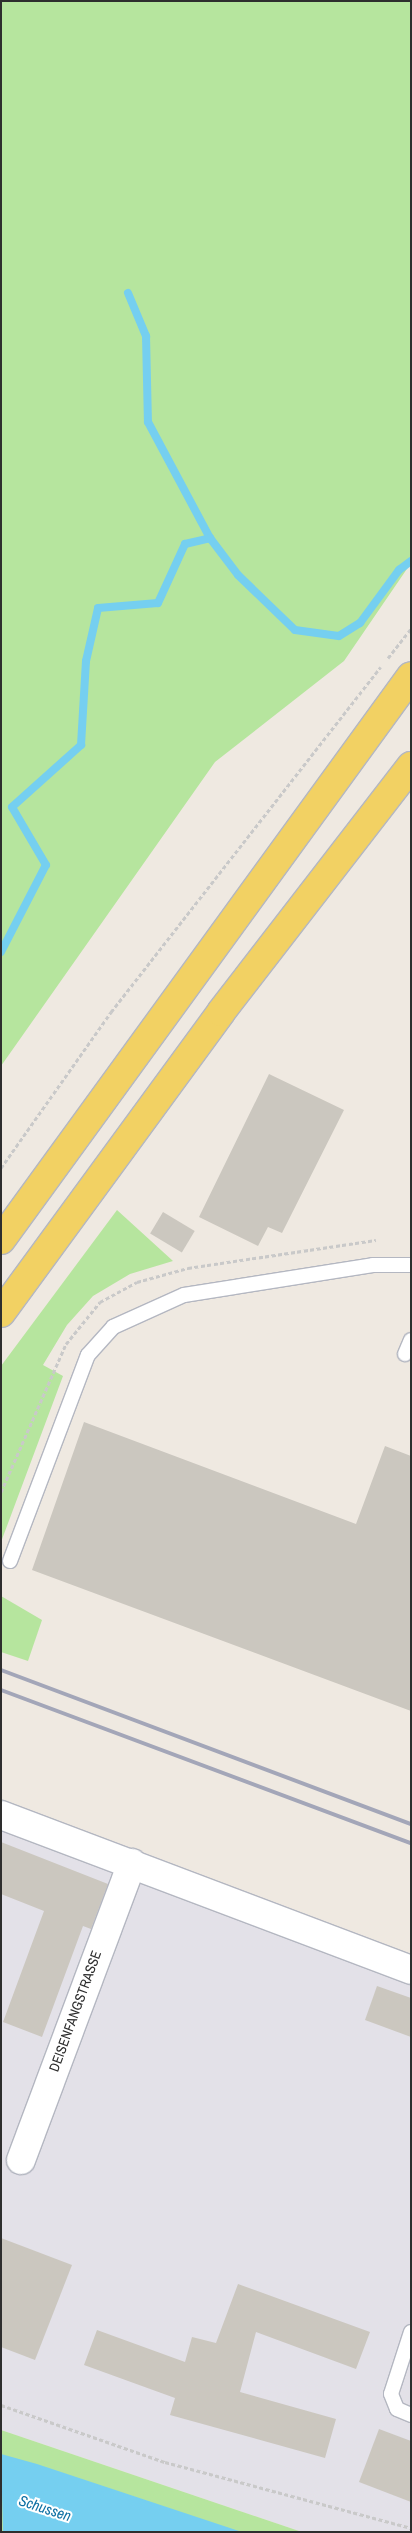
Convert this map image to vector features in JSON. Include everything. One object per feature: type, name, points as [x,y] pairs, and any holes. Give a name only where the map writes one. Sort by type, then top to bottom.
[{"type":"main road","points":[[1,1240],[411,676]]},
{"type":"main road","points":[[1,1313],[221,1012],[411,766]]},
{"type":"street","points":[[1,1815],[411,1970]]},
{"type":"street","name":"DEISENFANGSTRASSE","points":[[21,2160],[132,1863]]},
{"type":"lane","points":[[10,1561],[88,1355],[113,1327],[151,1307],[184,1295],[268,1281],[409,1265]]},
{"type":"lane","points":[[405,1354],[411,1340]]},
{"type":"lane","points":[[411,2332],[391,2394],[397,2409],[411,2415]]},
{"type":"path","points":[[1,1168],[111,1012],[411,629]]},
{"type":"path","points":[[1,2405],[165,2462],[411,2528]]},
{"type":"shaded area","points":[[1,1815],[411,1970],[411,2532],[302,2532],[1,2430]]},
{"type":"green space","points":[[1,1],[411,1],[411,563],[344,661],[215,762],[1,1066]]},
{"type":"green space","points":[[117,1210],[173,1261],[130,1274],[93,1296],[67,1325],[43,1365],[63,1376],[1,1542],[1,1366]]},
{"type":"green space","points":[[1,1596],[42,1620],[28,1661],[1,1652]]},
{"type":"green space","points":[[1,2430],[302,2532],[1,2532]]},
{"type":"water","name":"Schussen","points":[[1,2454],[37,2464],[242,2532],[3,2532]]},
{"type":"building","points":[[269,1074],[344,1110],[282,1233],[268,1227],[258,1246],[199,1217]]},
{"type":"building","points":[[163,1212],[195,1231],[182,1252],[150,1233]]},
{"type":"building","points":[[84,1422],[356,1524],[385,1446],[411,1456],[411,1711],[32,1570]]},
{"type":"building","points":[[1,1842],[108,1884],[91,1929],[83,1926],[42,2037],[3,2022],[44,1911],[1,1894]]},
{"type":"building","points":[[377,1986],[411,1998],[411,2037],[365,2020]]},
{"type":"building","points":[[1,2238],[72,2265],[35,2360],[1,2347]]},
{"type":"building","points":[[238,2284],[370,2332],[356,2369],[256,2332],[240,2392],[336,2419],[325,2458],[170,2415],[175,2398],[84,2365],[97,2330],[185,2362],[192,2337],[216,2343]]},
{"type":"building","points":[[379,2429],[411,2441],[411,2502],[359,2482]]},
{"type":"waterway","points":[[128,293],[146,336],[148,422],[210,538]]},
{"type":"waterway","points":[[1,952],[46,865],[12,807],[81,745],[86,661],[98,608],[158,603],[185,544],[210,538],[238,575],[295,630],[339,636],[360,623],[399,570],[411,561]]},
{"type":"railway","points":[[1,1670],[411,1824]]},
{"type":"railway","points":[[1,1690],[411,1843]]}]
